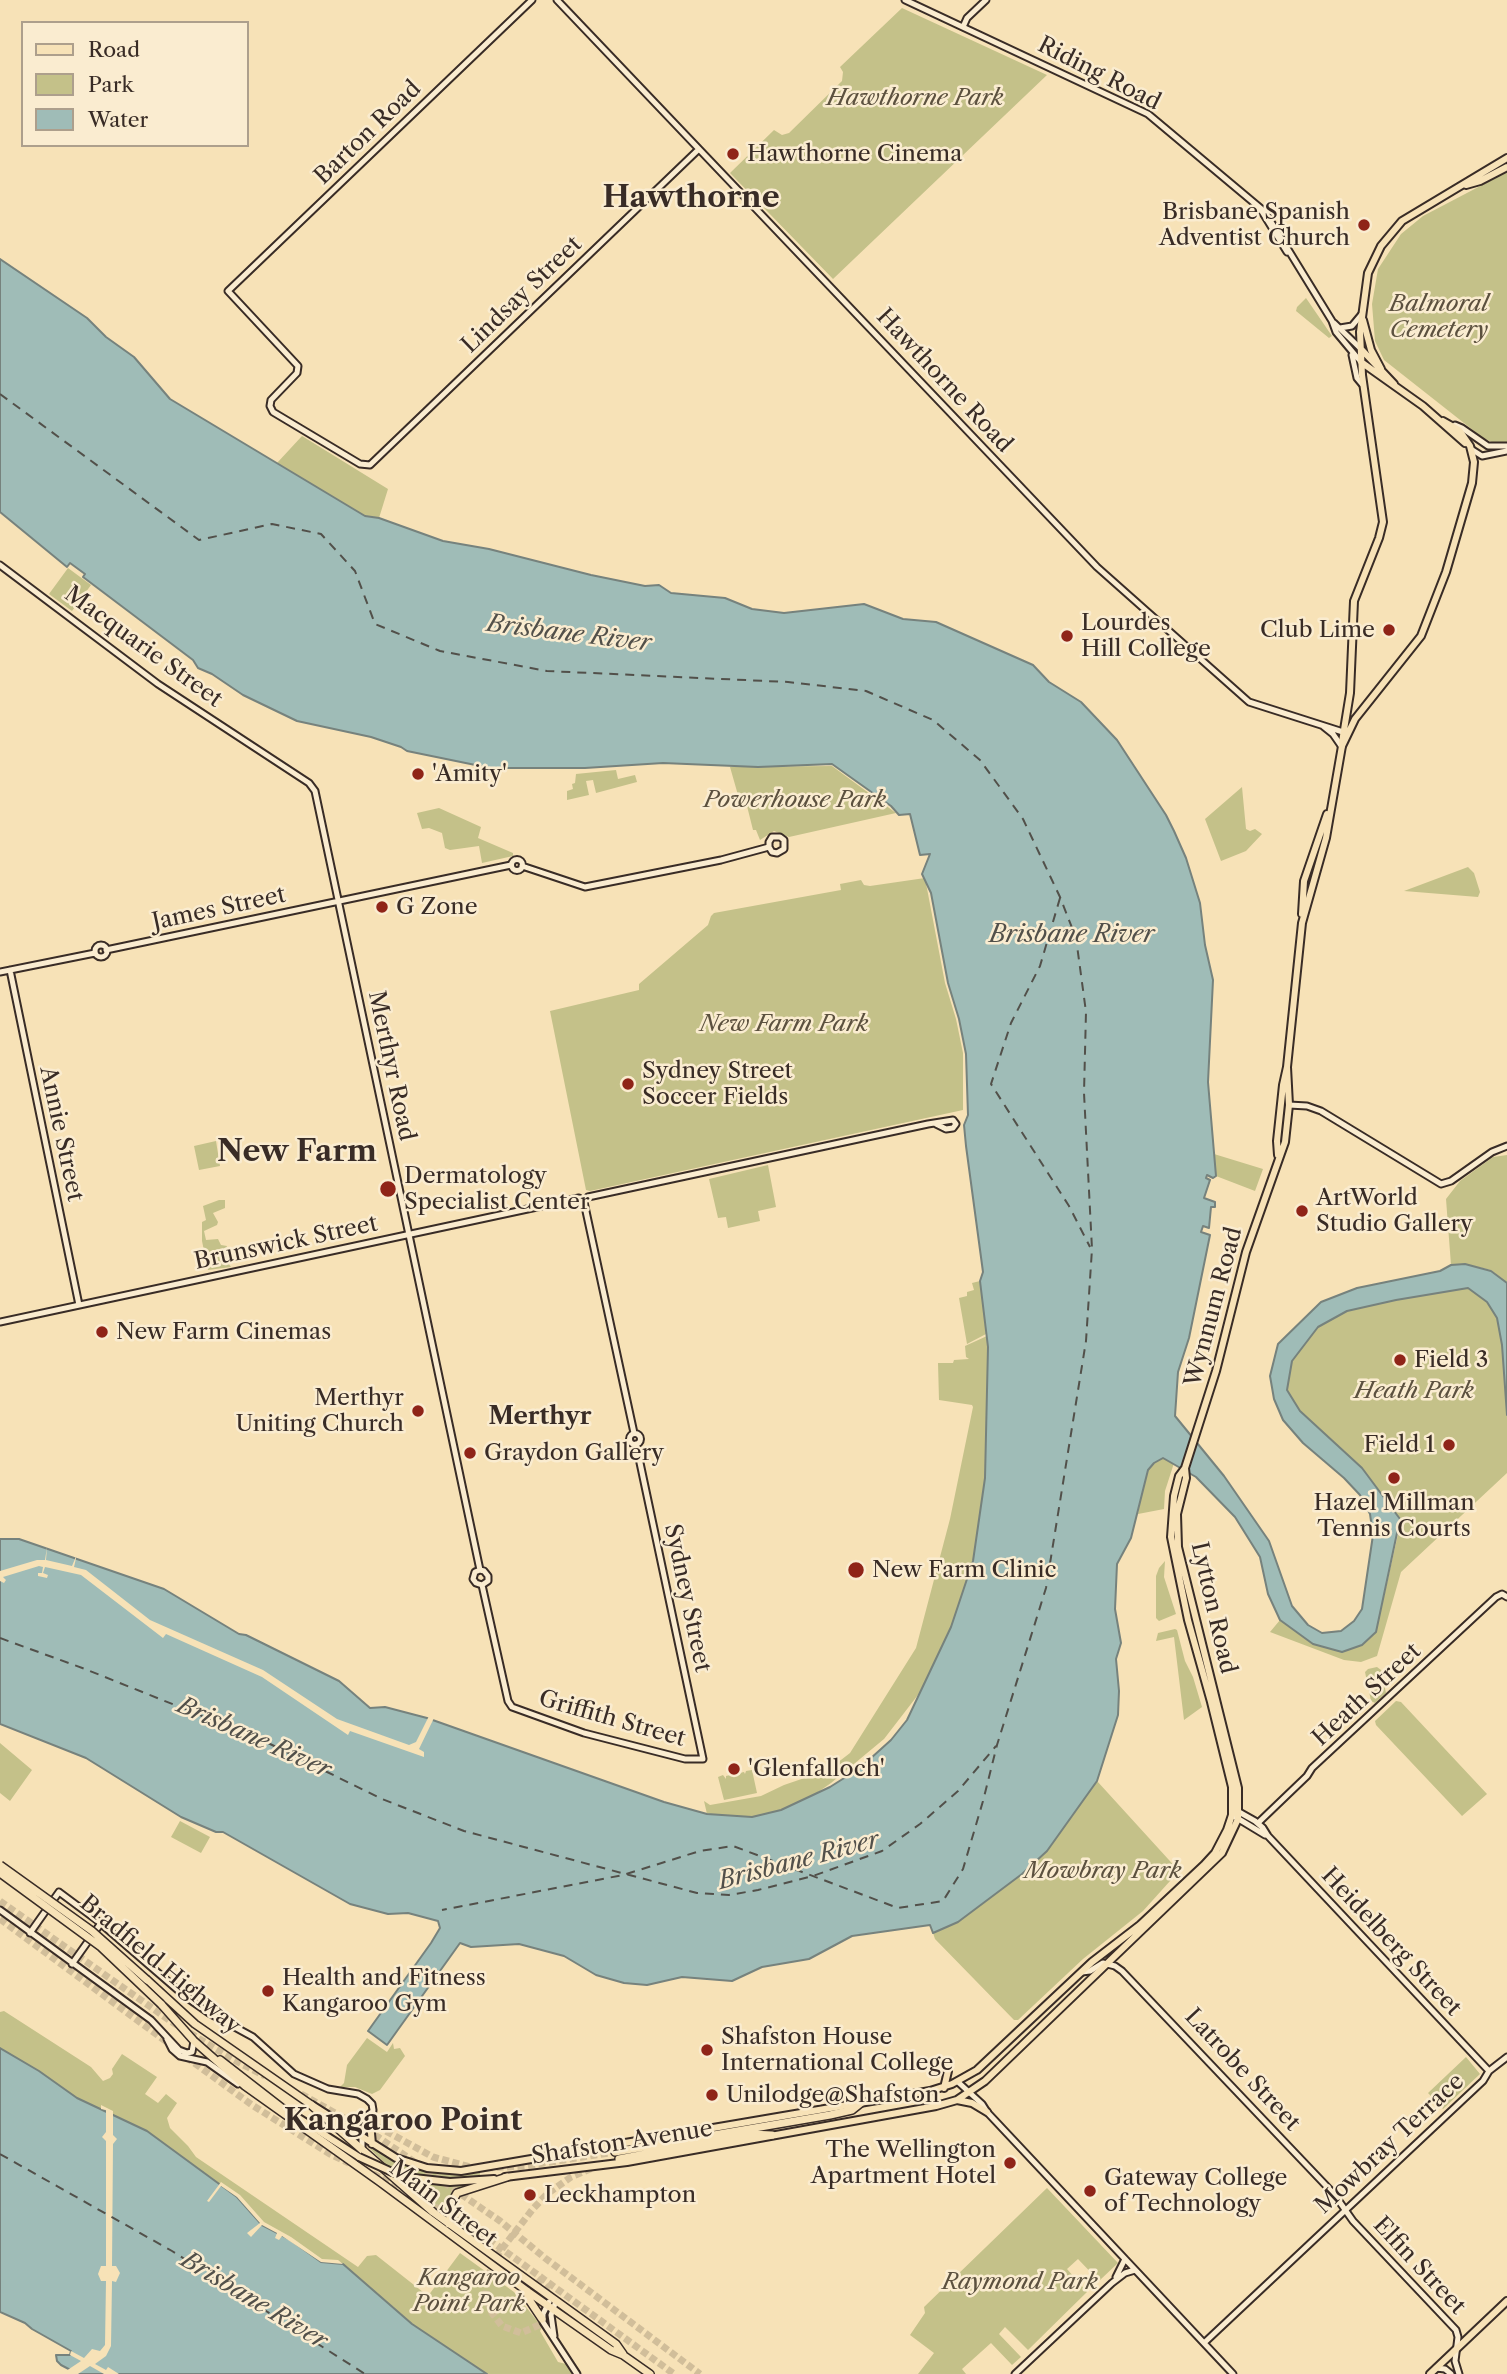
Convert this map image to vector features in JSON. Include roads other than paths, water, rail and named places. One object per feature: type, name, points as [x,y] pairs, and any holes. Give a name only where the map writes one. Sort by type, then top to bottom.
[{"type":"highway","name":"Bradfield Highway","points":[[0,1865],[101,1938],[219,2059]]},
{"type":"highway","name":"Bradfield Highway","points":[[0,1873],[101,1947],[161,2004],[310,2104],[392,2176]]},
{"type":"highway","name":"Main Street","points":[[176,2015],[197,2044],[245,2086],[527,2291],[552,2303]]},
{"type":"highway","name":"Main Street","points":[[219,2059],[344,2156]]},
{"type":"highway","points":[[772,2134],[751,2134],[617,2156],[830,2115],[852,2110],[862,2102]]},
{"type":"highway","name":"Main Street","points":[[392,2176],[449,2224],[611,2350],[623,2354],[650,2374]]},
{"type":"highway","points":[[449,2224],[452,2202],[457,2193],[507,2177]]},
{"type":"highway","points":[[527,2291],[528,2298],[542,2319]]},
{"type":"main road","points":[[1359,355],[1369,270],[1390,234],[1414,212],[1507,158]]},
{"type":"main road","points":[[1464,185],[1480,181],[1507,167]]},
{"type":"main road","points":[[1362,315],[1369,345],[1381,369]]},
{"type":"main road","points":[[1359,355],[1369,345]]},
{"type":"main road","points":[[1359,355],[1381,369],[1396,385],[1443,421],[1471,449]]},
{"type":"main road","points":[[1359,355],[1386,381],[1396,385]]},
{"type":"main road","name":"Wynnum Road","points":[[1302,923],[1326,838],[1345,733],[1354,601],[1383,522],[1359,355]]},
{"type":"main road","points":[[1345,733],[1421,636],[1451,556],[1472,483],[1474,464],[1471,449],[1463,435],[1443,421]]},
{"type":"main road","points":[[1349,702],[1354,709],[1364,707]]},
{"type":"main road","name":"Wynnum Road","points":[[1185,1468],[1216,1371],[1246,1252],[1278,1157],[1277,1141],[1285,1104],[1303,887],[1330,807]]},
{"type":"main road","points":[[1315,847],[1326,838]]},
{"type":"main road","points":[[1303,887],[1314,878]]},
{"type":"main road","name":"Lytton Road","points":[[958,2082],[984,2065],[1082,1972],[1140,1925],[1209,1860],[1236,1815],[1230,1777],[1188,1620],[1173,1547],[1172,1506],[1179,1476],[1185,1468]]},
{"type":"main road","name":"Lytton Road","points":[[970,2093],[1219,1857],[1231,1837],[1238,1788],[1178,1547],[1177,1514],[1185,1481],[1185,1468]]},
{"type":"main road","points":[[944,2088],[948,2071]]},
{"type":"main road","name":"Shafston Avenue","points":[[310,2104],[396,2158],[445,2171],[470,2170],[944,2088],[958,2082]]},
{"type":"main road","name":"Shafston Avenue","points":[[290,2113],[359,2157],[392,2172],[414,2178],[450,2182],[618,2164],[936,2106],[970,2093]]},
{"type":"main road","points":[[957,2100],[972,2103],[986,2112]]},
{"type":"main road","points":[[370,2122],[372,2144]]},
{"type":"main road","points":[[1430,2374],[1507,2301]]},
{"type":"street","name":"Barton Road","points":[[369,466],[360,464],[273,412],[271,400],[297,373],[298,366],[229,291],[531,0]]},
{"type":"street","name":"Hawthorne Road","points":[[557,0],[1097,567],[1246,700],[1323,726],[1334,727],[1345,733]]},
{"type":"street","name":"Riding Road","points":[[905,0],[1142,110],[1260,207],[1332,321],[1336,332],[1359,355]]},
{"type":"street","points":[[963,27],[967,18],[986,0]]},
{"type":"street","name":"Lindsay Street","points":[[369,466],[699,149]]},
{"type":"street","points":[[1340,328],[1352,326],[1362,315]]},
{"type":"street","name":"Riding Road","points":[[1332,321],[1359,355]]},
{"type":"street","points":[[1359,355],[1357,378],[1362,384]]},
{"type":"street","points":[[1451,425],[1462,428],[1490,446],[1507,449]]},
{"type":"street","points":[[1471,449],[1482,456]]},
{"type":"street","points":[[1474,464],[1482,456],[1507,449]]},
{"type":"street","name":"Macquarie Street","points":[[0,565],[158,684],[267,755]]},
{"type":"street","points":[[1323,726],[1333,733],[1342,747]]},
{"type":"street","name":"Merthyr Road","points":[[267,755],[309,783],[315,791],[480,1570]]},
{"type":"street","name":"James Street","points":[[10,970],[95,953],[99,946],[106,950],[511,865],[517,859],[522,866],[585,887],[720,860],[769,847]]},
{"type":"street","points":[[0,972],[10,970]]},
{"type":"street","name":"Annie Street","points":[[10,970],[79,1305]]},
{"type":"street","points":[[1285,1104],[1307,1106],[1321,1111],[1441,1184],[1451,1181],[1492,1152],[1507,1146]]},
{"type":"street","name":"Brunswick Street","points":[[0,1322],[936,1124]]},
{"type":"street","name":"Sydney Street","points":[[584,1199],[634,1433],[630,1440],[636,1444],[703,1759]]},
{"type":"street","points":[[480,1570],[486,1572],[488,1581],[477,1585],[473,1579],[475,1573],[480,1570]]},
{"type":"street","name":"Griffith Street","points":[[482,1585],[508,1701],[512,1707],[584,1733],[685,1759],[703,1759]]},
{"type":"street","name":"Heath Street","points":[[1258,1823],[1312,1768],[1496,1597],[1504,1596]]},
{"type":"street","name":"Heidelberg Street","points":[[1236,1815],[1258,1823],[1489,2071]]},
{"type":"street","name":"Heidelberg Street","points":[[1236,1815],[1268,1836]]},
{"type":"street","points":[[30,1933],[59,1892],[100,1923],[202,2010],[253,2037],[294,2074],[328,2089],[362,2096],[372,2104],[370,2122],[361,2136],[362,2148]]},
{"type":"street","name":"Main Street","points":[[0,1910],[151,2020],[180,2050],[187,2053],[193,2051],[197,2044]]},
{"type":"street","points":[[72,1964],[100,1923]]},
{"type":"street","points":[[1082,1972],[1107,1964]]},
{"type":"street","name":"Latrobe Street","points":[[1107,1964],[1122,1970],[1165,2013],[1334,2194],[1345,2210]]},
{"type":"street","name":"Main Street","points":[[167,2038],[172,2049],[180,2056],[207,2062],[245,2086]]},
{"type":"street","points":[[197,2044],[207,2062]]},
{"type":"street","name":"Mowbray Terrace","points":[[1204,2343],[1483,2081],[1489,2071],[1507,2057]]},
{"type":"street","points":[[958,2082],[1233,2374]]},
{"type":"street","points":[[345,2124],[359,2122],[372,2112]]},
{"type":"street","name":"Elfin Street","points":[[1345,2210],[1455,2329],[1458,2335],[1455,2363],[1459,2374]]},
{"type":"street","points":[[1112,2283],[1125,2259]]},
{"type":"street","points":[[1015,2374],[1112,2283],[1125,2273],[1135,2270]]},
{"type":"street","points":[[552,2303],[542,2319],[578,2374]]},
{"type":"street","points":[[552,2303],[554,2336]]},
{"type":"street","points":[[1436,2368],[1451,2374]]},
{"type":"water","name":"Brisbane River","points":[[0,259],[87,318],[106,337],[134,357],[170,399],[365,516],[379,518],[443,541],[489,549],[645,586],[659,585],[671,593],[725,598],[752,609],[784,613],[864,604],[903,619],[936,622],[1033,665],[1049,682],[1081,702],[1117,740],[1174,831],[1186,858],[1200,903],[1213,980],[1208,1082],[1216,1176],[1213,1178],[1207,1175],[1206,1178],[1210,1180],[1204,1198],[1215,1202],[1215,1207],[1211,1207],[1209,1228],[1203,1226],[1201,1232],[1210,1235],[1189,1338],[1178,1372],[1175,1416],[1224,1476],[1269,1541],[1292,1606],[1308,1625],[1322,1633],[1341,1631],[1354,1621],[1362,1609],[1373,1535],[1370,1514],[1360,1495],[1303,1443],[1283,1420],[1274,1399],[1270,1376],[1278,1344],[1321,1302],[1357,1288],[1465,1264],[1491,1271],[1507,1283],[1507,1415],[1502,1345],[1497,1318],[1487,1302],[1468,1288],[1347,1311],[1318,1327],[1292,1361],[1287,1390],[1300,1411],[1362,1468],[1400,1519],[1376,1632],[1362,1645],[1342,1652],[1313,1644],[1280,1620],[1268,1594],[1260,1557],[1235,1517],[1196,1477],[1163,1458],[1148,1470],[1131,1538],[1117,1564],[1115,1609],[1121,1643],[1116,1659],[1118,1715],[1097,1781],[1047,1851],[1022,1874],[958,1922],[933,1933],[930,1925],[852,1936],[809,1959],[762,1967],[732,1981],[682,1977],[647,1985],[624,1983],[596,1975],[564,1956],[519,1944],[471,1947],[460,1943],[387,2045],[368,2031],[431,1943],[440,1928],[438,1921],[408,1913],[388,1914],[350,1904],[223,1832],[216,1832],[181,1817],[86,1758],[0,1724],[0,1539],[19,1539],[164,1589],[239,1634],[339,1681],[370,1708],[385,1707],[427,1718],[664,1802],[707,1814],[752,1817],[781,1810],[830,1787],[860,1768],[891,1740],[907,1720],[951,1627],[973,1561],[985,1478],[988,1347],[980,1281],[983,1272],[964,1125],[968,1115],[966,1054],[948,983],[931,893],[922,874],[930,854],[920,855],[910,814],[899,815],[891,806],[832,764],[758,767],[663,763],[585,768],[490,768],[407,751],[371,737],[297,721],[243,695],[198,668],[193,660],[83,577],[85,574],[70,563],[67,567],[0,512]]},
{"type":"water","name":"Brisbane River","points":[[0,2048],[77,2098],[147,2131],[237,2197],[262,2225],[289,2239],[321,2262],[343,2264],[412,2324],[487,2374],[78,2374],[61,2365],[56,2355],[70,2355],[71,2351],[25,2323],[0,2312]]},
{"type":"tunnel","points":[[0,1901],[172,2022],[265,2076]]},
{"type":"tunnel","points":[[0,1919],[171,2045]]},
{"type":"tunnel","points":[[186,2057],[252,2105],[349,2163]]},
{"type":"tunnel","points":[[301,2094],[378,2137],[500,2221],[700,2374]]},
{"type":"tunnel","points":[[347,2116],[375,2125],[433,2157],[474,2168]]},
{"type":"tunnel","points":[[486,2168],[525,2166],[615,2152]]},
{"type":"tunnel","points":[[537,2279],[545,2286],[550,2300],[549,2308],[539,2325],[521,2333],[502,2326],[492,2313],[486,2298],[487,2278],[498,2254],[547,2194],[571,2177],[595,2167]]},
{"type":"tunnel","points":[[373,2174],[406,2190]]},
{"type":"tunnel","points":[[417,2196],[487,2238],[674,2374]]},
{"type":"place","name":"Hawthorne Cinema","points":[[733,154]]},
{"type":"place","name":"Brisbane Spanish Adventist Church","points":[[1364,225]]},
{"type":"place","name":"Club Lime","points":[[1389,630]]},
{"type":"place","name":"Lourdes Hill College","points":[[1067,636]]},
{"type":"place","name":"'Amity'","points":[[418,774]]},
{"type":"place","name":"G Zone","points":[[382,907]]},
{"type":"place","name":"Sydney Street Soccer Fields","points":[[628,1084]]},
{"type":"place","name":"Dermatology Specialist Center","points":[[388,1189]]},
{"type":"place","name":"ArtWorld Studio Gallery","points":[[1302,1211]]},
{"type":"place","name":"New Farm Cinemas","points":[[102,1332]]},
{"type":"place","name":"Field 3","points":[[1400,1360]]},
{"type":"place","name":"Merthyr Uniting Church","points":[[418,1411]]},
{"type":"place","name":"Field 1","points":[[1449,1445]]},
{"type":"place","name":"Graydon Gallery","points":[[470,1453]]},
{"type":"place","name":"Hazel Millman Tennis Courts","points":[[1394,1478]]},
{"type":"place","name":"New Farm Clinic","points":[[856,1570]]},
{"type":"place","name":"'Glenfalloch'","points":[[734,1769]]},
{"type":"place","name":"Health and Fitness Kangaroo Gym","points":[[268,1991]]},
{"type":"place","name":"Shafston House International College","points":[[707,2050]]},
{"type":"place","name":"Unilodge@Shafston","points":[[712,2095]]},
{"type":"place","name":"The Wellington Apartment Hotel","points":[[1010,2163]]},
{"type":"place","name":"Gateway College of Technology","points":[[1090,2191]]},
{"type":"place","name":"Leckhampton","points":[[530,2195]]},
{"type":"district","name":"Hawthorne","points":[[691,198]]},
{"type":"district","name":"New Farm","points":[[297,1152]]},
{"type":"district","name":"Merthyr","points":[[540,1417]]},
{"type":"district","name":"Kangaroo Point","points":[[403,2121]]},
{"type":"park label","name":"Hawthorne Park","points":[[915,98]]},
{"type":"park label","name":"Balmoral Cemetery","points":[[1439,317]]},
{"type":"park label","name":"Powerhouse Park","points":[[795,800]]},
{"type":"park label","name":"New Farm Park","points":[[784,1024]]},
{"type":"park label","name":"Heath Park","points":[[1414,1391]]},
{"type":"park label","name":"Mowbray Park","points":[[1103,1871]]},
{"type":"park label","name":"Raymond Park","points":[[1020,2282]]},
{"type":"park label","name":"Kangaroo Point Park","points":[[469,2291]]}]
